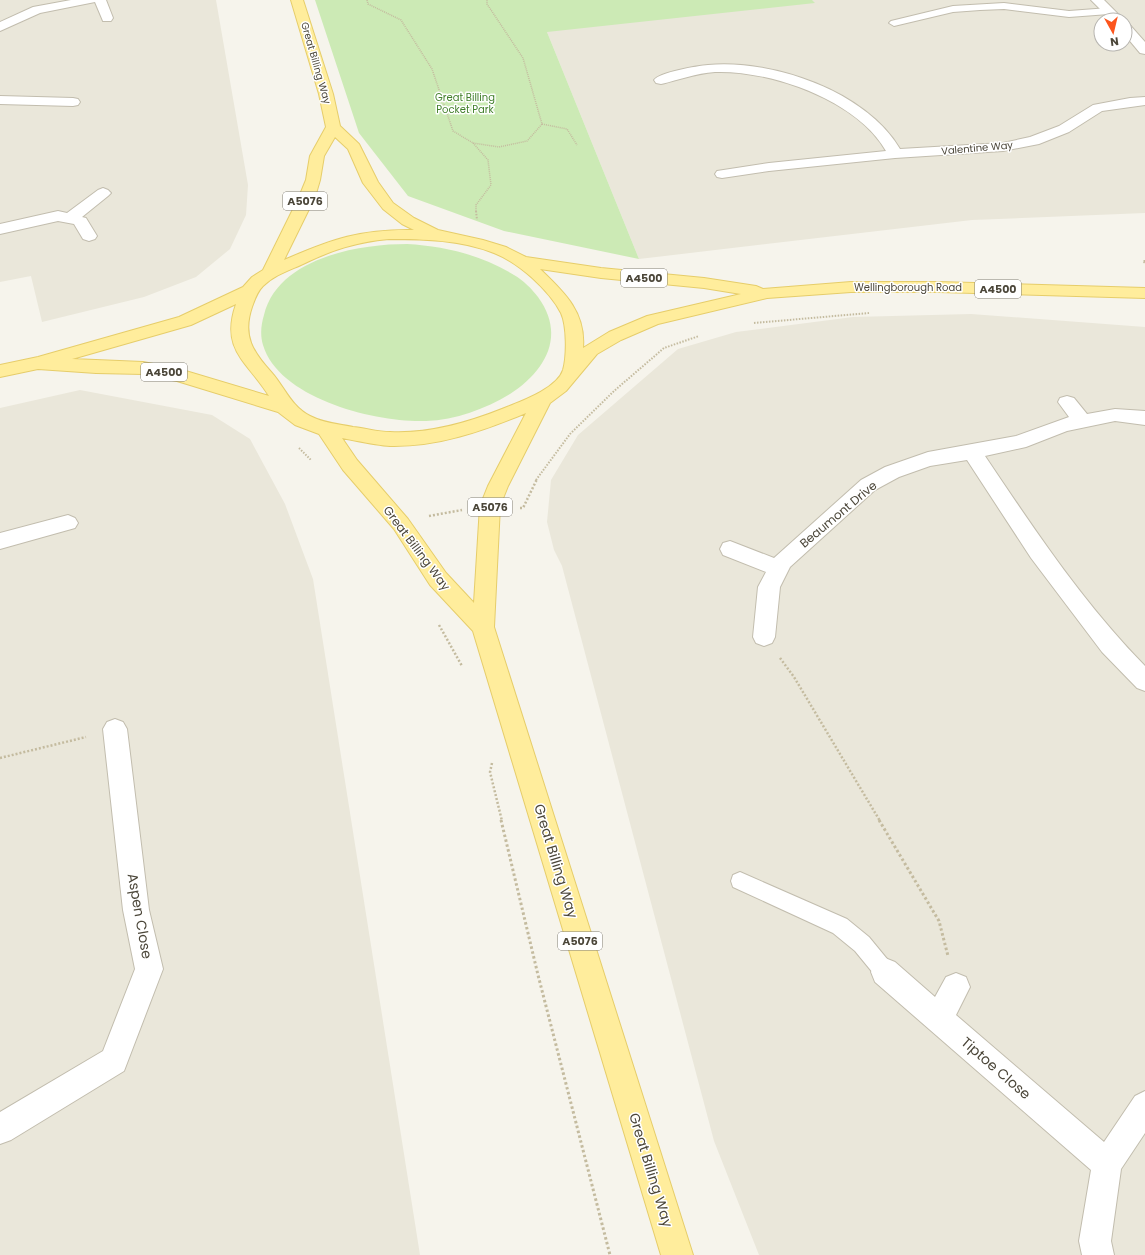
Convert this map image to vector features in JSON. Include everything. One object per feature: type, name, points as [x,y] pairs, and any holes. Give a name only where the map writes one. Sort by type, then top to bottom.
[{"type":"main road","name":"Great Billing Way","points":[[297,0],[326,94],[333,127]]},
{"type":"main road","points":[[333,127],[354,147],[371,183],[388,206],[408,222],[437,235]]},
{"type":"main road","name":"A5076","points":[[270,273],[307,197],[313,180],[318,156],[333,127]]},
{"type":"main road","points":[[543,399],[466,429],[428,437],[390,439],[326,429],[302,420],[285,408],[270,383],[251,361],[239,336],[241,314],[249,291],[258,282],[270,273],[320,250],[345,241],[367,236],[389,234],[437,235],[477,243],[500,250],[522,261],[554,292],[570,314],[575,337],[572,372]]},
{"type":"main road","name":"Wellingborough Road","points":[[522,261],[601,274],[704,283],[767,293]]},
{"type":"main road","name":"Wellingborough Road","points":[[543,399],[560,387],[591,350],[615,336],[653,320],[767,293],[865,287],[939,287],[1145,293]]},
{"type":"main road","name":"A4500","points":[[0,370],[38,363],[185,321],[249,291]]},
{"type":"main road","name":"A4500","points":[[38,363],[96,367],[143,368],[164,372],[231,390],[285,408]]},
{"type":"main road","name":"Great Billing Way","points":[[543,399],[498,486],[490,506],[483,627],[678,1255]]},
{"type":"main road","name":"Great Billing Way","points":[[326,429],[350,466],[401,524],[438,579],[483,627]]},
{"type":"street","points":[[0,27],[37,10],[90,0]]},
{"type":"street","points":[[100,0],[107,18]]},
{"type":"street","points":[[1097,0],[1109,11]]},
{"type":"street","points":[[1133,36],[1145,50]]},
{"type":"street","points":[[661,80],[713,68],[743,69],[783,76],[811,86],[867,119],[882,134],[895,154]]},
{"type":"street","points":[[0,100],[73,102]]},
{"type":"street","name":"Valentine Way","points":[[722,174],[769,167],[895,154],[1003,147],[1034,141],[1064,129],[1098,108],[1130,102],[1145,101]]},
{"type":"street","points":[[69,219],[103,193]]},
{"type":"street","points":[[0,229],[58,216],[80,221],[89,236]]},
{"type":"street","points":[[1067,402],[1083,422]]},
{"type":"street","name":"Beaumont Drive","points":[[764,637],[769,587],[783,561],[868,485],[892,472],[928,459],[1019,442],[1064,425],[1115,415],[1145,418]]},
{"type":"street","points":[[972,452],[1038,552],[1110,645],[1145,681]]},
{"type":"street","points":[[0,540],[68,523]]},
{"type":"street","points":[[730,549],[779,568]]},
{"type":"street","name":"Aspen Close","points":[[0,1129],[114,1060],[149,970],[136,910],[115,729]]},
{"type":"street","name":"Tiptoe Close","points":[[885,972],[1107,1164]]},
{"type":"street","points":[[939,1019],[956,987]]},
{"type":"street","points":[[1098,1255],[1095,1241],[1107,1164],[1145,1106]]},
{"type":"lane","points":[[894,23],[953,9],[980,7],[1004,6],[1069,14],[1109,11]]},
{"type":"lane","points":[[740,881],[840,926],[862,944],[885,972]]},
{"type":"path","points":[[367,0],[368,4],[401,20],[432,69],[453,132],[473,143],[488,160],[491,184],[476,205]]},
{"type":"path","points":[[487,0],[487,4],[523,58],[542,124]]},
{"type":"path","points":[[473,143],[499,147],[527,141],[542,124]]},
{"type":"path","points":[[542,124],[567,129],[576,145]]},
{"type":"path","points":[[749,323],[817,316],[872,313]]},
{"type":"path","points":[[516,508],[523,508],[537,478],[570,434],[614,391],[664,348],[699,336]]},
{"type":"path","points":[[294,446],[312,461]]},
{"type":"path","points":[[422,518],[466,509]]},
{"type":"path","points":[[438,623],[463,669]]},
{"type":"path","points":[[764,637],[794,677],[939,921],[956,987]]},
{"type":"path","points":[[0,758],[115,729]]},
{"type":"path","points":[[493,758],[490,772],[538,975],[610,1255]]},
{"type":"shaded area","points":[[0,0],[216,0],[248,185],[246,215],[230,249],[196,277],[144,297],[42,322],[31,276],[0,282]]},
{"type":"shaded area","points":[[531,0],[1145,0],[1145,213],[972,220],[639,259],[547,32]]},
{"type":"shaded area","points":[[971,314],[1145,327],[1145,1255],[759,1255],[714,1141],[562,566],[554,550],[547,522],[551,480],[578,435],[678,349],[736,332],[853,317]]},
{"type":"shaded area","points":[[80,390],[212,415],[250,439],[285,504],[313,579],[420,1255],[0,1255],[0,408]]},
{"type":"green space","name":"Great Billing Pocket Park","points":[[315,0],[812,0],[815,3],[547,32],[639,259],[504,231],[408,196],[359,133]]},
{"type":"green space","points":[[407,244],[449,249],[489,262],[517,277],[536,294],[546,311],[550,325],[551,338],[548,351],[542,363],[523,385],[510,394],[470,413],[437,420],[406,421],[382,418],[332,404],[309,393],[288,380],[273,364],[263,345],[261,338],[262,326],[264,315],[272,296],[285,280],[302,267],[322,258],[344,251],[366,247]]}]
